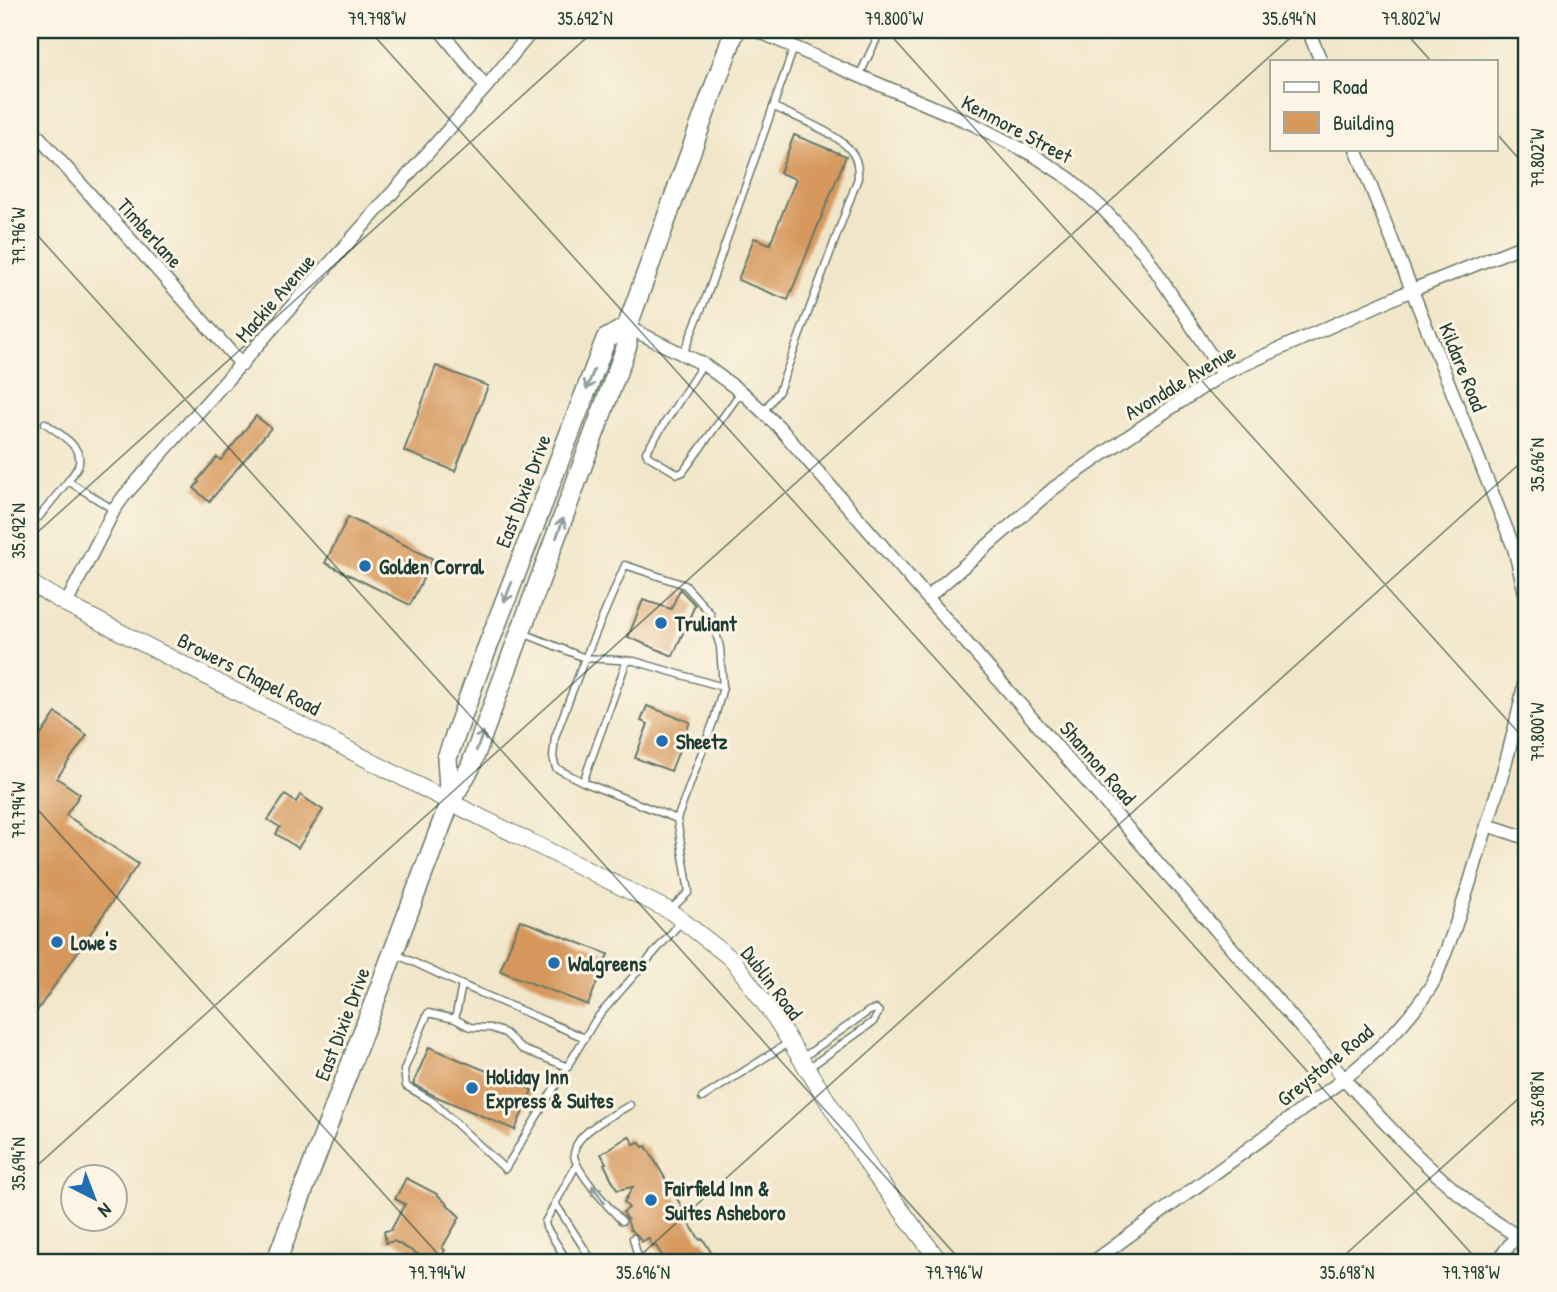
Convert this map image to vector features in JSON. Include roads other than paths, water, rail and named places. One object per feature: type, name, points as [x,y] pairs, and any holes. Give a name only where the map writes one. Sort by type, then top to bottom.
[{"type":"main road","name":"East Dixie Drive","points":[[276,1262],[450,802],[470,768],[521,632],[627,345],[627,327],[735,30]]},
{"type":"main road","name":"East Dixie Drive","points":[[450,802],[447,758],[479,669],[606,339],[627,327]]},
{"type":"street","points":[[440,30],[486,87]]},
{"type":"street","name":"Mackie Avenue","points":[[66,604],[114,510],[533,30]]},
{"type":"street","name":"Kenmore Street","points":[[756,30],[997,135],[1070,179],[1104,210],[1145,254],[1223,374]]},
{"type":"street","points":[[1308,30],[1321,60]]},
{"type":"street","name":"Timberlane","points":[[30,127],[242,365]]},
{"type":"street","name":"Kildare Road","points":[[1356,150],[1514,548],[1527,601]]},
{"type":"street","name":"Avondale Avenue","points":[[928,597],[1054,488],[1223,374],[1412,290],[1527,244]]},
{"type":"street","name":"Shannon Road","points":[[627,327],[703,364],[741,392],[778,426],[1344,1079],[1441,1180],[1474,1207],[1522,1238]]},
{"type":"street","name":"Browers Chapel Road","points":[[30,583],[450,802]]},
{"type":"street","points":[[1527,668],[1524,691],[1487,825],[1527,838]]},
{"type":"street","name":"Dublin Road","points":[[450,802],[676,915],[733,960],[775,1018],[872,1171],[940,1262]]},
{"type":"street","name":"Greystone Road","points":[[1093,1262],[1344,1079],[1376,1053],[1406,1020],[1433,984],[1452,937],[1487,825]]},
{"type":"street","points":[[1497,1262],[1522,1238]]},
{"type":"lane","points":[[859,76],[881,30]]},
{"type":"lane","points":[[683,354],[709,290],[794,47]]},
{"type":"lane","points":[[763,412],[779,391],[859,178],[856,159],[850,149],[826,132],[774,107]]},
{"type":"lane","points":[[703,364],[646,452],[648,456],[678,474],[683,472],[741,392]]},
{"type":"lane","points":[[30,520],[39,517],[79,466],[79,458],[73,445],[45,423]]},
{"type":"lane","points":[[68,481],[114,510]]},
{"type":"lane","points":[[568,1067],[522,1049],[505,1033],[491,1028],[470,1027],[455,1019],[428,1013],[404,1070],[406,1086],[432,1101],[505,1169],[568,1067],[596,1019],[676,915],[689,892],[677,819],[714,720],[723,687],[720,647],[710,613],[685,585],[625,565],[555,737],[553,757],[556,768],[583,782],[677,819]]},
{"type":"lane","points":[[521,632],[585,658],[634,661],[723,687]]},
{"type":"lane","points":[[583,782],[627,660]]},
{"type":"lane","points":[[393,953],[585,1038]]},
{"type":"lane","points":[[455,1019],[462,985]]},
{"type":"lane","points":[[876,1009],[879,1012],[873,1023],[804,1064],[869,1010],[876,1009]]},
{"type":"lane","points":[[702,1098],[790,1041]]},
{"type":"lane","points":[[622,1221],[606,1205],[577,1164],[574,1154],[576,1144],[585,1133],[630,1105]]},
{"type":"lane","points":[[568,1262],[545,1222],[577,1164]]},
{"type":"lane","points":[[555,1203],[593,1262]]},
{"type":"lane","points":[[633,1238],[639,1262]]},
{"type":"place","name":"Golden Corral","points":[[365,566]]},
{"type":"place","name":"Truliant","points":[[661,623]]},
{"type":"place","name":"Sheetz","points":[[662,741]]},
{"type":"place","name":"Lowe's","points":[[57,942]]},
{"type":"place","name":"Walgreens","points":[[554,963]]},
{"type":"place","name":"Holiday Inn Express & Suites","points":[[472,1088]]},
{"type":"place","name":"Fairfield Inn & Suites Asheboro","points":[[651,1200]]}]
